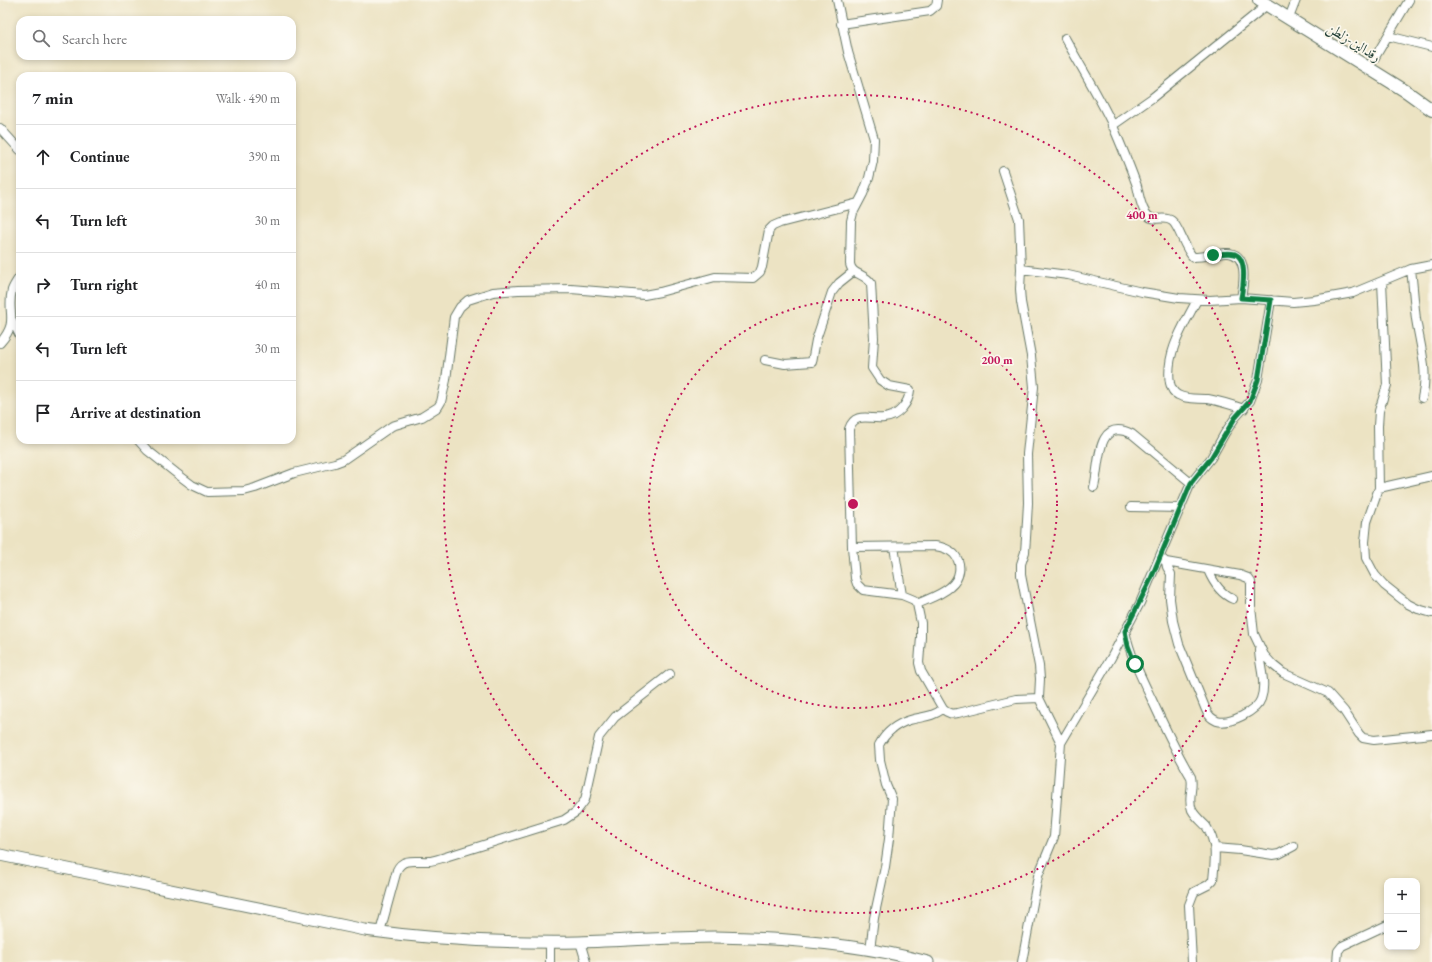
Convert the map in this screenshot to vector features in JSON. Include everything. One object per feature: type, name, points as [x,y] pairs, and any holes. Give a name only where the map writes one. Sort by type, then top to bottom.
[{"type":"main road","name":"رقدالين-زلطن","points":[[1263,2],[1407,92],[1432,110]]},
{"type":"street","points":[[837,0],[848,52],[874,139],[871,169],[867,186],[853,213],[850,264],[854,272],[863,275],[871,283],[874,338],[872,363],[874,372],[880,380],[889,386],[910,390],[904,408],[892,416],[884,418],[864,417],[851,422],[848,438],[852,547],[853,567],[857,584],[863,590],[902,595],[914,600],[917,604],[921,623],[920,667],[943,710],[946,712],[951,714],[958,713],[1016,700],[1039,698]]},
{"type":"street","points":[[841,24],[930,11],[936,6],[937,0]]},
{"type":"street","points":[[1289,18],[1296,0]]},
{"type":"street","points":[[1368,69],[1409,0]]},
{"type":"street","points":[[1112,126],[1152,98],[1263,2]]},
{"type":"street","points":[[1388,36],[1432,47]]},
{"type":"street","points":[[1065,38],[1112,126],[1137,186],[1145,212],[1149,217],[1156,220],[1171,220],[1188,252],[1193,257],[1226,253],[1236,255],[1241,259],[1243,267],[1243,286],[1241,298]]},
{"type":"street","points":[[0,128],[3,137],[16,147]]},
{"type":"street","points":[[1003,171],[1019,219],[1021,302],[1031,356],[1034,388],[1027,454],[1028,503],[1026,538],[1025,552],[1021,564],[1021,575],[1039,666],[1039,698],[1061,743]]},
{"type":"street","points":[[142,444],[181,477],[192,485],[207,492],[244,491],[294,473],[335,463],[356,451],[392,426],[422,417],[438,407],[441,402],[446,380],[454,317],[460,307],[468,300],[493,292],[518,290],[571,289],[644,294],[660,292],[710,278],[753,278],[760,272],[769,230],[773,226],[780,222],[858,203]]},
{"type":"street","points":[[1021,269],[1068,275],[1142,292],[1197,300],[1241,298],[1293,302],[1335,297],[1353,293],[1410,269],[1432,265]]},
{"type":"street","points":[[1410,269],[1416,319],[1424,362],[1425,379],[1422,398]]},
{"type":"street","points":[[765,360],[785,364],[807,364],[812,362],[816,340],[832,292],[839,283],[854,272]]},
{"type":"street","points":[[1382,282],[1387,385],[1379,411],[1379,488],[1369,514],[1365,550],[1367,562],[1375,575],[1384,584],[1408,604],[1432,613]]},
{"type":"street","points":[[0,342],[10,328],[12,320],[12,290],[16,283]]},
{"type":"street","points":[[1197,300],[1171,355],[1169,372],[1171,385],[1175,393],[1179,396],[1192,399],[1208,399],[1244,409]]},
{"type":"street","points":[[1022,962],[1038,876],[1054,836],[1061,743],[1104,671],[1163,559],[1191,483],[1211,458],[1225,433],[1250,401],[1258,380],[1271,300]]},
{"type":"street","points":[[12,320],[16,328]]},
{"type":"street","points":[[1094,487],[1097,477],[1100,447],[1106,435],[1120,430],[1132,434],[1191,483]]},
{"type":"street","points":[[1379,488],[1432,476]]},
{"type":"street","points":[[1131,507],[1181,508]]},
{"type":"street","points":[[852,547],[935,546],[946,549],[955,555],[959,563],[959,574],[952,586],[917,604]]},
{"type":"street","points":[[894,547],[902,595]]},
{"type":"street","points":[[1163,559],[1248,578],[1251,582],[1254,634],[1259,647],[1272,665],[1283,673],[1328,693],[1344,711],[1363,738],[1374,740],[1432,734]]},
{"type":"street","points":[[1163,559],[1171,574],[1171,612],[1179,644],[1206,710],[1208,714],[1216,721],[1230,721],[1245,714],[1259,704],[1262,698],[1264,683],[1259,657],[1259,647]]},
{"type":"street","points":[[1208,570],[1222,592],[1233,599]]},
{"type":"street","points":[[1125,631],[1128,646],[1135,664],[1165,729],[1191,777],[1192,781],[1189,800],[1192,811],[1210,833],[1214,841],[1213,880],[1211,883],[1194,892],[1190,905],[1192,962]]},
{"type":"street","points":[[380,932],[397,870],[401,863],[406,861],[430,861],[442,858],[564,820],[576,812],[585,800],[599,737],[615,717],[670,674]]},
{"type":"street","points":[[870,950],[874,918],[885,867],[892,799],[886,784],[880,760],[879,745],[890,730],[899,724],[934,715],[943,710]]},
{"type":"street","points":[[1215,848],[1273,855],[1294,846]]},
{"type":"street","points":[[0,855],[380,932],[412,936],[550,942],[714,937],[803,942],[870,950],[905,959],[928,962]]},
{"type":"street","points":[[1337,962],[1338,951],[1342,946],[1384,926]]},
{"type":"street","points":[[550,942],[550,962]]},
{"type":"street","points":[[580,942],[586,962]]},
{"type":"route","points":[[1135,664],[1128,646],[1125,631],[1150,581],[1191,483],[1211,458],[1235,418],[1250,401],[1258,380],[1271,300],[1241,298],[1243,286],[1243,267],[1241,259],[1236,255],[1226,253],[1213,255]]}]
